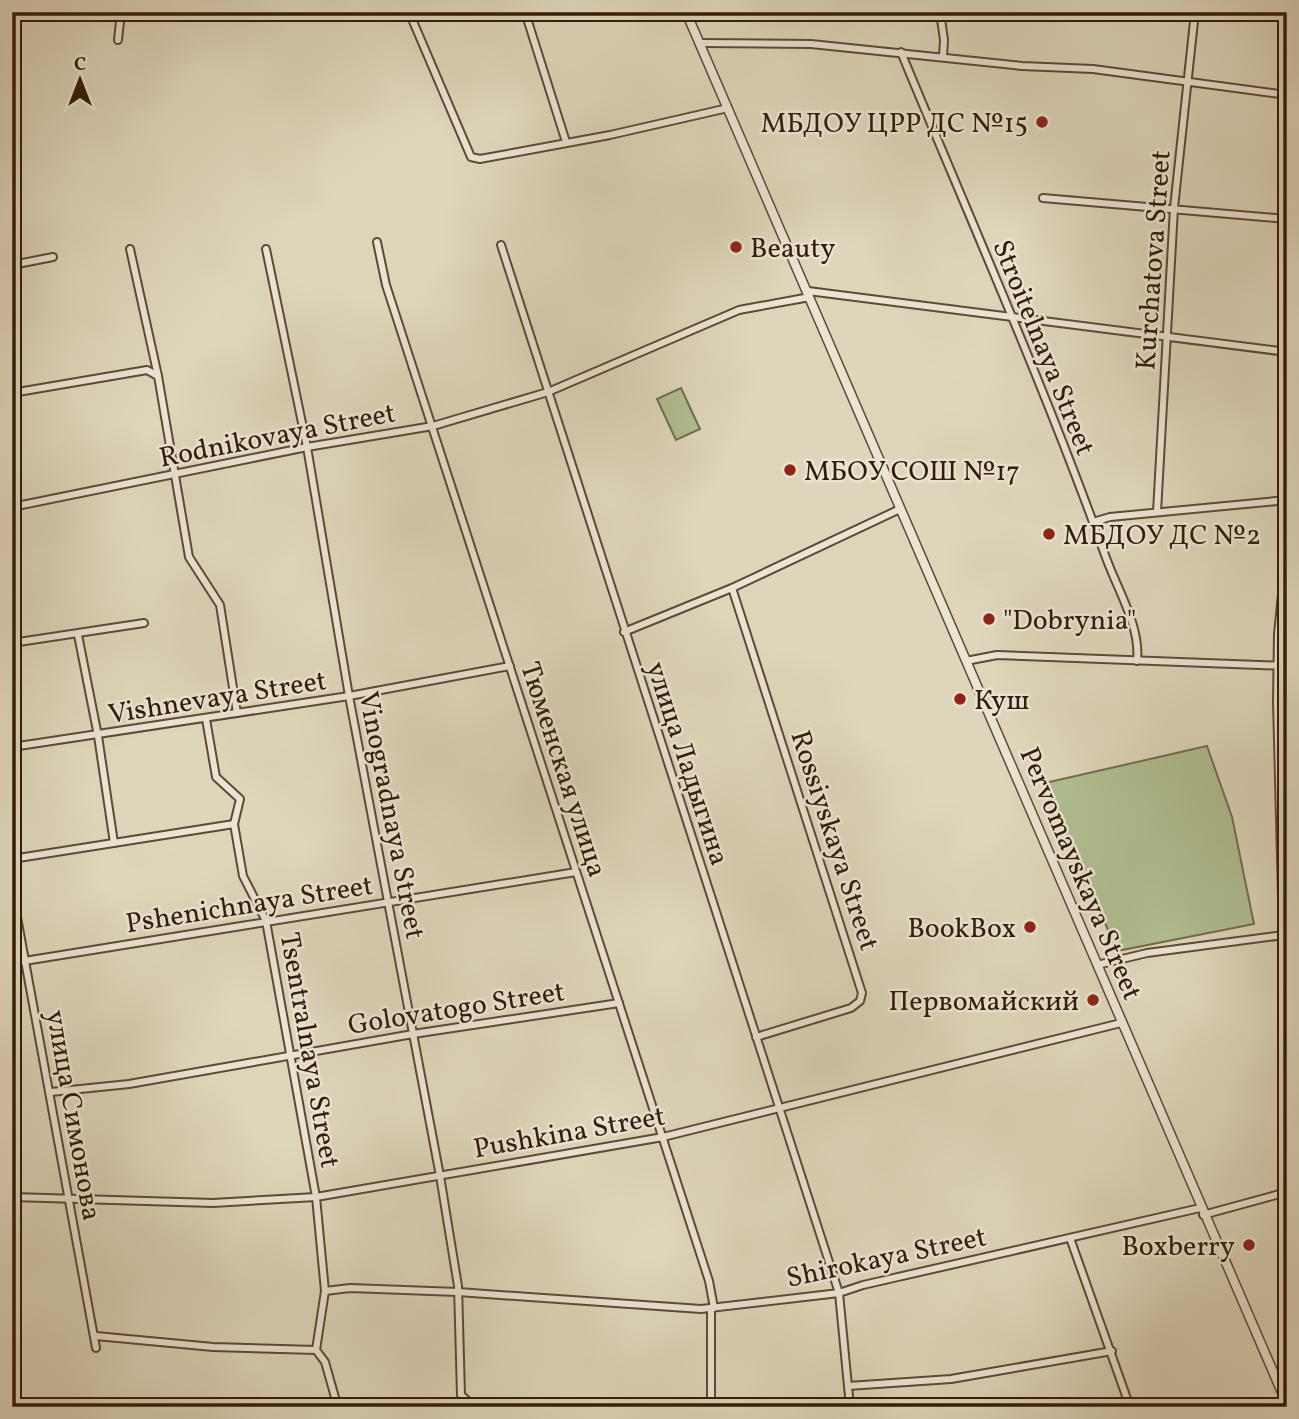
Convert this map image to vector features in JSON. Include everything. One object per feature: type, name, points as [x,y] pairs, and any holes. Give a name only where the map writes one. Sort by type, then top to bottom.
[{"type":"street","points":[[118,40],[121,12]]},
{"type":"street","points":[[525,12],[566,142]]},
{"type":"street","name":"Pervomayskaya Street","points":[[686,12],[1201,1212],[1287,1404]]},
{"type":"street","points":[[940,12],[943,56]]},
{"type":"street","name":"Kurchatova Street","points":[[1157,512],[1174,208],[1195,12]]},
{"type":"street","points":[[412,13],[471,157],[480,159],[610,135],[728,108]]},
{"type":"street","points":[[699,43],[811,44],[1022,66],[1093,69],[1287,95]]},
{"type":"street","name":"Stroitelnaya Street","points":[[901,52],[1093,522],[1133,628],[1138,648],[1137,661]]},
{"type":"street","points":[[1044,198],[1287,219]]},
{"type":"street","name":"Тюменская улица","points":[[377,242],[386,285],[709,1281],[713,1308],[711,1404]]},
{"type":"street","name":"улица Ладыгина","points":[[501,245],[839,1293],[850,1407]]},
{"type":"street","points":[[130,249],[158,376],[189,557],[220,605],[237,713]]},
{"type":"street","name":"Vinogradnaya Street","points":[[266,249],[307,447],[349,696],[440,1176],[458,1292],[460,1391],[464,1399],[471,1404],[560,1407]]},
{"type":"street","points":[[12,265],[53,257]]},
{"type":"street","name":"Rodnikovaya Street","points":[[12,507],[307,447],[433,426],[548,392],[740,310],[809,294],[1010,315],[1287,352]]},
{"type":"street","points":[[12,393],[147,370],[158,376]]},
{"type":"street","points":[[1093,522],[1157,512],[1287,500]]},
{"type":"street","points":[[624,632],[732,588],[901,509]]},
{"type":"street","points":[[1097,965],[1147,953],[1285,935],[1278,634],[1287,544]]},
{"type":"street","name":"Rossiyskaya Street","points":[[732,588],[862,993],[860,1001],[851,1009],[756,1037]]},
{"type":"street","points":[[12,643],[144,623]]},
{"type":"street","points":[[78,635],[98,736],[114,843]]},
{"type":"street","points":[[966,661],[997,655],[1287,666]]},
{"type":"street","name":"Vishnevaya Street","points":[[12,747],[349,696],[510,666]]},
{"type":"street","name":"Tsentralnaya Street","points":[[206,719],[216,777],[240,799],[234,824],[243,876],[266,921],[316,1197],[325,1291],[316,1350]]},
{"type":"street","points":[[12,859],[234,824]]},
{"type":"street","name":"Pshenichnaya Street","points":[[12,963],[576,872]]},
{"type":"street","name":"улица Симонова","points":[[12,890],[70,1197],[71,1219],[96,1336],[96,1348]]},
{"type":"street","name":"Golovatogo Street","points":[[51,1093],[129,1084],[413,1034],[619,1003]]},
{"type":"street","name":"Pushkina Street","points":[[12,1197],[213,1203],[316,1197],[663,1137],[1121,1023]]},
{"type":"street","name":"Shirokaya Street","points":[[325,1291],[349,1288],[458,1292],[713,1308],[839,1293],[863,1285],[1070,1238],[1287,1192]]},
{"type":"street","points":[[1070,1238],[1130,1407]]},
{"type":"street","points":[[96,1336],[213,1347],[316,1350],[325,1362],[336,1402]]},
{"type":"street","points":[[848,1386],[951,1379],[1112,1352]]},
{"type":"green space","points":[[681,388],[700,429],[676,440],[657,399]]},
{"type":"green space","points":[[1207,746],[1232,817],[1254,924],[1117,951],[1045,783]]},
{"type":"place","name":"МБДОУ ЦРР ДС №15","points":[[1042,122]]},
{"type":"place","name":"Beauty","points":[[736,247]]},
{"type":"place","name":"МБОУ СОШ №17","points":[[790,470]]},
{"type":"place","name":"МБДОУ ДС №2","points":[[1049,534]]},
{"type":"place","name":"\"Dobrynia\"","points":[[989,619]]},
{"type":"place","name":"Куш","points":[[960,699]]},
{"type":"place","name":"BookBox","points":[[1030,927]]},
{"type":"place","name":"Первомайский","points":[[1093,1000]]},
{"type":"place","name":"Boxberry","points":[[1249,1245]]}]
